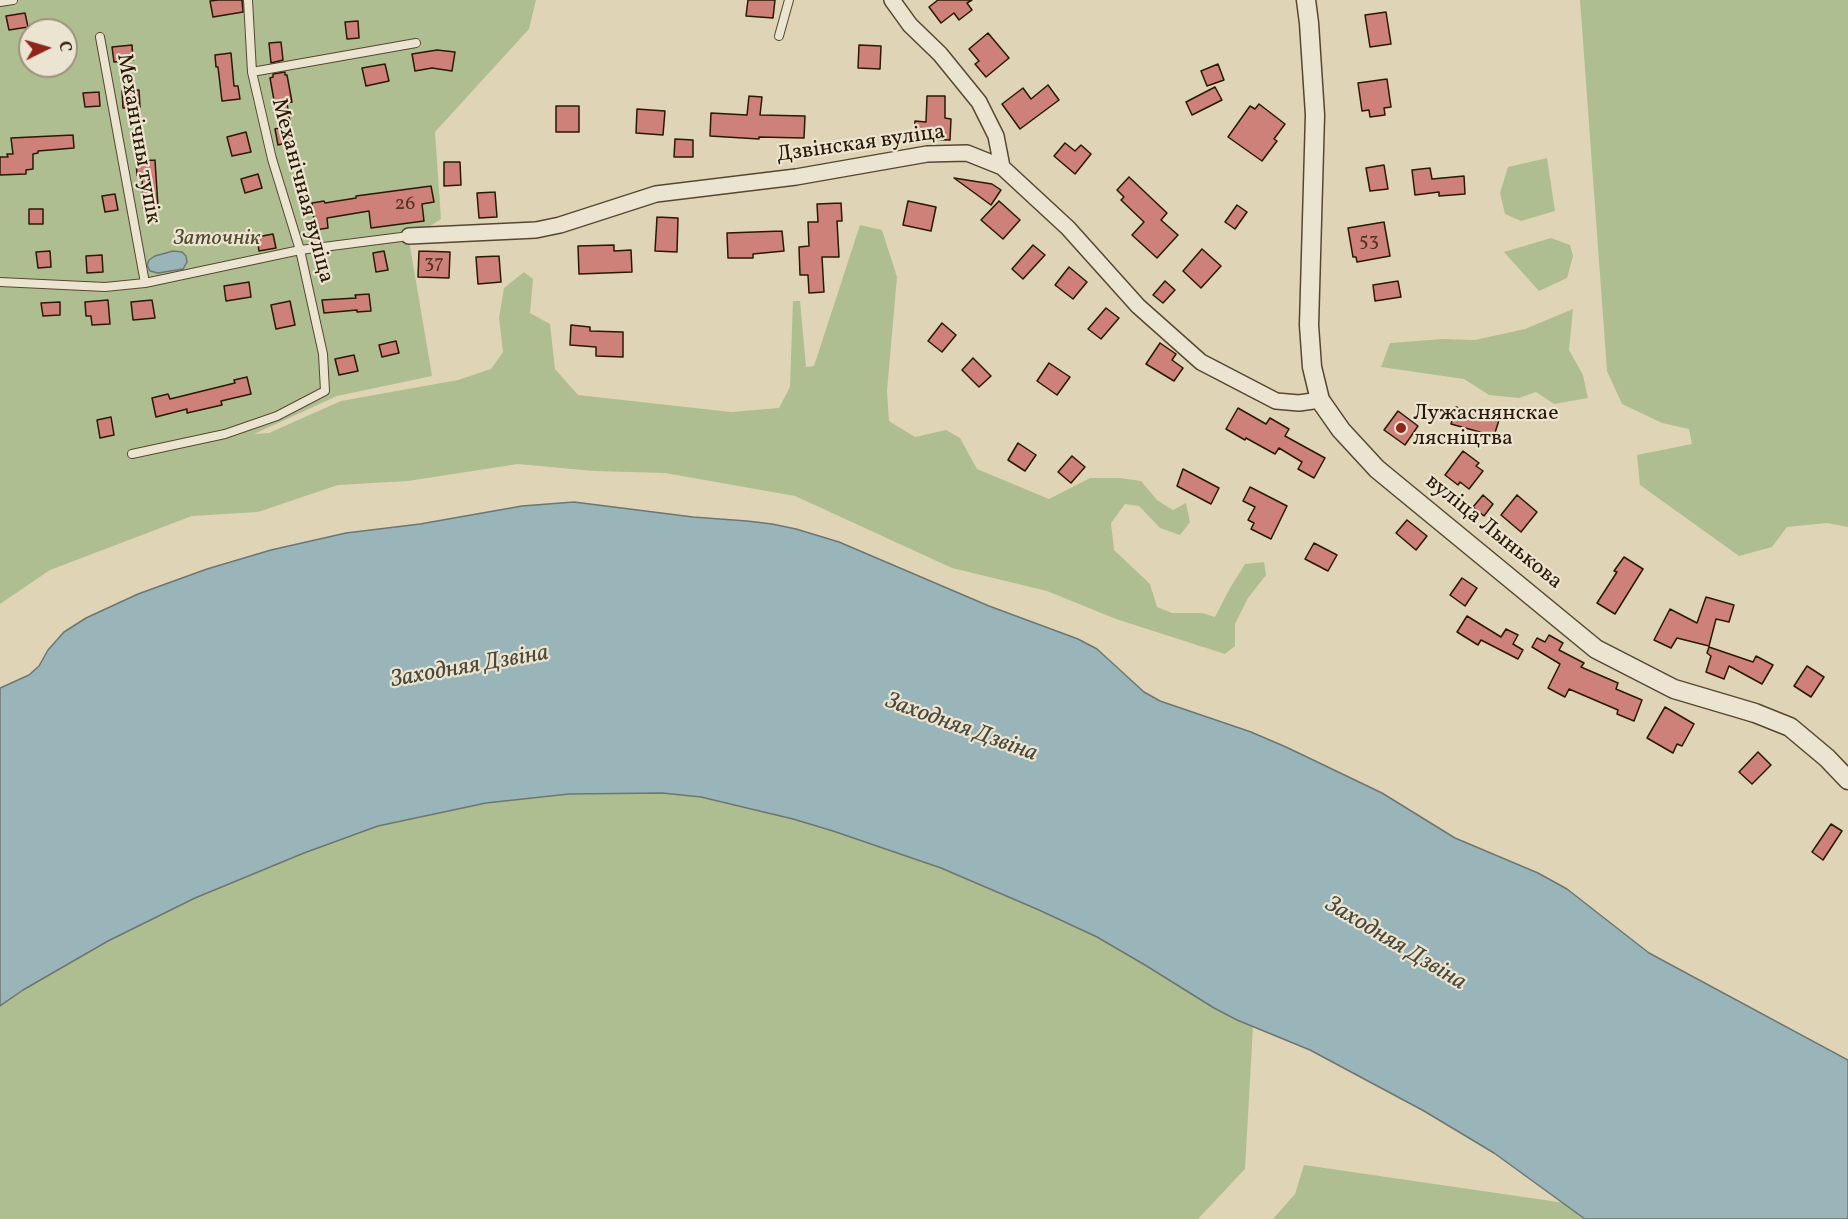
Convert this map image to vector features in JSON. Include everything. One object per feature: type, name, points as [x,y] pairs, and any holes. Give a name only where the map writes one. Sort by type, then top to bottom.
[{"type":"street","points":[[892,0],[910,25],[940,54],[979,102],[996,136],[1002,167]]},
{"type":"street","name":"вуліца Лынькова","points":[[1306,0],[1315,115],[1309,325],[1312,367],[1320,400],[1341,430],[1377,469],[1596,650],[1674,689],[1755,713],[1790,727],[1827,758],[1848,780]]},
{"type":"street","name":"Дзвінская вуліца","points":[[409,236],[536,230],[560,225],[656,194],[796,177],[927,154],[967,153],[1002,167],[1068,228],[1138,306],[1201,362],[1276,401],[1299,403],[1320,400]]},
{"type":"lane","points":[[0,2],[13,0]]},
{"type":"lane","name":"Механічная вуліца","points":[[132,454],[225,434],[277,416],[325,391],[323,354],[300,250],[272,159],[252,72],[248,0]]},
{"type":"lane","points":[[779,36],[789,0]]},
{"type":"lane","name":"Механічны тупік","points":[[100,37],[145,283]]},
{"type":"lane","points":[[252,72],[416,43]]},
{"type":"lane","points":[[0,282],[105,287],[145,283],[300,250],[409,236]]},
{"type":"green space","name":"Заточнік","points":[[0,0],[536,0],[529,29],[435,132],[441,219],[409,240],[432,376],[337,396],[254,434],[269,433],[341,401],[458,380],[491,369],[503,352],[499,318],[504,288],[524,272],[533,279],[530,313],[550,324],[555,369],[578,395],[731,412],[779,408],[790,387],[793,301],[800,301],[806,367],[814,366],[860,225],[882,230],[897,277],[887,391],[889,421],[915,437],[946,430],[960,438],[977,469],[1049,499],[1090,478],[1120,478],[1141,481],[1157,500],[1173,510],[1186,503],[1190,522],[1180,535],[1160,528],[1139,506],[1125,504],[1111,523],[1114,550],[1150,584],[1157,607],[1172,613],[1202,613],[1215,617],[1245,564],[1264,562],[1266,575],[1248,598],[1235,624],[1235,646],[1225,654],[1116,619],[1047,591],[952,568],[795,496],[665,473],[594,471],[518,464],[408,481],[338,485],[258,512],[192,516],[50,570],[0,604]]},
{"type":"green space","points":[[1580,0],[1848,0],[1848,527],[1827,523],[1787,527],[1772,547],[1739,556],[1640,485],[1637,455],[1692,444],[1689,429],[1662,423],[1622,404],[1607,371]]},
{"type":"green space","points":[[1547,158],[1555,211],[1521,221],[1505,214],[1500,193],[1508,167]]},
{"type":"green space","points":[[1551,238],[1570,245],[1573,256],[1567,278],[1539,291],[1504,252]]},
{"type":"green space","points":[[1573,309],[1569,350],[1583,375],[1588,398],[1554,404],[1536,392],[1519,398],[1489,395],[1464,379],[1381,367],[1390,343],[1443,339],[1475,340],[1525,329]]},
{"type":"green space","points":[[662,793],[701,797],[793,819],[941,868],[1097,937],[1237,1020],[1253,1027],[1245,1169],[1198,1219],[0,1219],[0,1006],[23,990],[108,941],[195,898],[304,853],[378,826],[486,803],[569,794]]},
{"type":"green space","points":[[1304,1165],[1565,1203],[1585,1219],[1273,1219],[1295,1194]]},
{"type":"water","points":[[173,251],[182,252],[186,256],[187,262],[183,269],[158,273],[150,271],[147,265],[149,260]]},
{"type":"water","name":"Заходняя Дзвіна","points":[[574,502],[772,524],[839,542],[989,606],[1078,639],[1097,649],[1144,692],[1160,701],[1251,732],[1286,747],[1382,793],[1455,838],[1538,873],[1567,889],[1649,953],[1848,1060],[1848,1219],[1585,1219],[1494,1153],[1424,1111],[1310,1050],[1214,1008],[1097,937],[941,868],[793,819],[701,797],[662,793],[569,794],[486,803],[378,826],[304,853],[195,898],[108,941],[23,990],[0,1006],[0,688],[29,675],[39,666],[48,650],[64,632],[86,618],[138,594],[207,569],[271,550],[346,533],[420,524],[522,506]]},
{"type":"building","points":[[242,0],[243,12],[213,17],[210,1]]},
{"type":"building","points":[[748,0],[775,0],[773,18],[746,16]]},
{"type":"building","points":[[938,0],[972,0],[967,3],[972,10],[959,20],[954,13],[941,23],[929,7]]},
{"type":"building","points":[[1386,12],[1391,44],[1370,47],[1365,15]]},
{"type":"building","points":[[25,13],[26,18],[18,18],[18,29],[9,30],[6,16]]},
{"type":"building","points":[[358,21],[359,38],[347,39],[345,22]]},
{"type":"building","points":[[988,33],[1009,58],[986,77],[975,64],[979,61],[969,49]]},
{"type":"building","points":[[281,42],[283,60],[271,63],[269,43]]},
{"type":"building","points":[[132,45],[133,60],[114,62],[112,47]]},
{"type":"building","points":[[859,45],[881,46],[880,69],[858,68]]},
{"type":"building","points":[[437,50],[455,52],[452,71],[432,68],[415,71],[412,54]]},
{"type":"building","points":[[231,53],[234,86],[238,86],[240,99],[222,101],[215,55]]},
{"type":"building","points":[[385,64],[389,81],[366,86],[362,68]]},
{"type":"building","points":[[1218,64],[1224,80],[1207,86],[1201,71]]},
{"type":"building","points":[[285,72],[292,102],[287,103],[293,141],[278,145],[275,129],[279,128],[270,78],[273,74]]},
{"type":"building","points":[[1387,79],[1391,107],[1384,108],[1385,115],[1370,117],[1369,110],[1362,111],[1358,83]]},
{"type":"building","points":[[1048,85],[1059,100],[1020,129],[1002,104],[1023,88],[1031,99]]},
{"type":"building","points":[[1215,87],[1222,100],[1192,115],[1186,102]]},
{"type":"building","points":[[139,90],[140,107],[123,108],[122,91]]},
{"type":"building","points":[[99,92],[100,106],[85,107],[83,93]]},
{"type":"building","points":[[749,96],[762,97],[760,115],[805,116],[804,138],[759,137],[759,139],[710,136],[711,113],[747,115]]},
{"type":"building","points":[[927,96],[945,96],[945,118],[951,119],[950,140],[914,139],[915,121],[926,122]]},
{"type":"building","points":[[1259,104],[1285,124],[1274,139],[1277,141],[1262,161],[1228,137],[1250,106],[1255,109]]},
{"type":"building","points":[[556,106],[579,106],[579,132],[556,132]]},
{"type":"building","points":[[637,109],[665,111],[663,135],[636,133]]},
{"type":"building","points":[[246,132],[251,152],[232,156],[227,137]]},
{"type":"building","points":[[73,135],[74,148],[38,151],[33,154],[33,169],[26,170],[26,174],[0,175],[0,157],[13,154],[11,138]]},
{"type":"building","points":[[675,139],[693,140],[693,157],[674,157]]},
{"type":"building","points":[[1065,143],[1075,151],[1081,145],[1091,154],[1075,174],[1054,156]]},
{"type":"building","points":[[155,160],[158,207],[143,208],[142,174],[137,175],[136,161]]},
{"type":"building","points":[[444,162],[460,162],[461,185],[444,186]]},
{"type":"building","points":[[1384,165],[1388,189],[1370,191],[1366,168]]},
{"type":"building","points":[[1430,168],[1432,179],[1464,176],[1465,194],[1439,196],[1439,192],[1415,195],[1412,170]]},
{"type":"building","points":[[258,174],[262,188],[245,193],[241,179]]},
{"type":"building","points":[[1129,177],[1167,213],[1161,220],[1178,235],[1157,258],[1132,235],[1144,222],[1121,200],[1124,197],[1117,190]]},
{"type":"building","points":[[954,178],[992,184],[1001,190],[991,205]]},
{"type":"building","points":[[431,186],[434,202],[422,204],[424,221],[371,228],[369,211],[327,218],[328,228],[315,230],[312,203],[324,201],[325,203],[356,198],[356,196]]},
{"type":"building","points":[[495,192],[497,217],[479,218],[477,193]]},
{"type":"building","points":[[115,194],[118,210],[105,212],[102,196]]},
{"type":"building","points":[[908,201],[936,207],[931,231],[903,225]]},
{"type":"building","points":[[999,201],[1020,220],[1003,239],[981,220]]},
{"type":"building","points":[[841,203],[842,221],[837,221],[839,257],[822,257],[824,292],[809,293],[808,275],[800,275],[799,247],[809,246],[808,222],[818,222],[817,204]]},
{"type":"building","points":[[1237,205],[1247,212],[1235,229],[1225,222]]},
{"type":"building","points":[[29,209],[43,209],[43,224],[29,224]]},
{"type":"building","points":[[657,217],[678,218],[677,252],[655,251]]},
{"type":"building","points":[[1384,222],[1390,256],[1357,262],[1356,257],[1353,257],[1348,228]]},
{"type":"building","points":[[782,231],[784,251],[753,254],[753,258],[728,258],[727,233]]},
{"type":"building","points":[[273,234],[276,248],[259,251],[257,237]]},
{"type":"building","points":[[614,245],[614,251],[631,250],[632,272],[579,274],[578,246]]},
{"type":"building","points":[[1033,245],[1045,255],[1023,279],[1012,269]]},
{"type":"building","points":[[1202,249],[1221,266],[1201,288],[1183,271]]},
{"type":"building","points":[[50,251],[51,267],[38,268],[36,252]]},
{"type":"building","points":[[384,251],[388,270],[376,272],[373,253]]},
{"type":"building","points":[[419,251],[450,252],[449,278],[418,277]]},
{"type":"building","points":[[102,255],[103,272],[87,273],[86,256]]},
{"type":"building","points":[[499,256],[501,282],[478,284],[476,257]]},
{"type":"building","points":[[1069,267],[1087,282],[1073,299],[1055,285]]},
{"type":"building","points":[[1165,281],[1175,290],[1163,303],[1153,295]]},
{"type":"building","points":[[1398,281],[1401,297],[1375,301],[1373,285]]},
{"type":"building","points":[[249,282],[251,297],[226,301],[224,286]]},
{"type":"building","points":[[369,294],[371,311],[324,313],[322,300],[356,298],[355,295]]},
{"type":"building","points":[[108,300],[110,324],[92,325],[91,316],[86,316],[85,302]]},
{"type":"building","points":[[152,300],[155,318],[133,320],[131,302]]},
{"type":"building","points":[[290,301],[295,325],[276,329],[271,305]]},
{"type":"building","points":[[60,302],[60,315],[43,316],[41,303]]},
{"type":"building","points":[[1106,308],[1119,318],[1101,339],[1088,329]]},
{"type":"building","points":[[942,323],[956,335],[942,352],[928,341]]},
{"type":"building","points":[[571,325],[590,327],[590,331],[623,332],[623,357],[596,356],[596,347],[570,345]]},
{"type":"building","points":[[396,341],[399,353],[382,357],[379,345]]},
{"type":"building","points":[[1160,343],[1176,354],[1172,360],[1183,368],[1174,381],[1146,364]]},
{"type":"building","points":[[354,355],[358,371],[339,375],[335,359]]},
{"type":"building","points":[[973,358],[991,376],[979,387],[962,370]]},
{"type":"building","points":[[1049,363],[1070,377],[1057,395],[1037,381]]},
{"type":"building","points":[[247,377],[251,394],[221,401],[222,405],[187,413],[187,409],[156,417],[152,398],[168,394],[170,399],[235,383],[234,380]]},
{"type":"building","points":[[1456,407],[1499,420],[1494,436],[1451,424]]},
{"type":"building","points":[[1238,408],[1266,424],[1270,418],[1289,429],[1285,436],[1325,458],[1314,478],[1298,469],[1302,462],[1279,448],[1275,454],[1226,429]]},
{"type":"building","name":"Лужаснянскае лясніцтва","points":[[1398,411],[1418,426],[1405,445],[1384,430]]},
{"type":"building","points":[[111,417],[114,435],[100,438],[97,420]]},
{"type":"building","points":[[1018,443],[1036,455],[1025,471],[1008,460]]},
{"type":"building","points":[[1463,451],[1479,463],[1476,466],[1483,471],[1469,489],[1460,482],[1458,485],[1445,475]]},
{"type":"building","points":[[1072,456],[1085,467],[1071,483],[1058,472]]},
{"type":"building","points":[[1183,469],[1219,488],[1211,504],[1177,486]]},
{"type":"building","points":[[1250,487],[1287,506],[1271,539],[1251,529],[1254,523],[1248,520],[1255,507],[1243,501]]},
{"type":"building","points":[[1483,495],[1493,504],[1484,516],[1473,507]]},
{"type":"building","points":[[1517,495],[1537,512],[1521,532],[1501,515]]},
{"type":"building","points":[[1407,520],[1427,536],[1416,550],[1396,533]]},
{"type":"building","points":[[1314,543],[1337,555],[1328,571],[1305,559]]},
{"type":"building","points":[[1624,557],[1643,569],[1615,614],[1597,603]]},
{"type":"building","points":[[1462,578],[1477,588],[1465,606],[1450,595]]},
{"type":"building","points":[[1706,597],[1734,605],[1729,622],[1716,619],[1709,646],[1677,638],[1671,648],[1654,640],[1670,609],[1697,623]]},
{"type":"building","points":[[1467,616],[1501,637],[1506,629],[1518,635],[1513,644],[1523,650],[1518,659],[1481,640],[1478,645],[1457,632]]},
{"type":"building","points":[[1549,635],[1563,643],[1559,650],[1584,663],[1581,667],[1618,683],[1616,689],[1642,700],[1634,721],[1617,714],[1618,710],[1569,689],[1565,697],[1548,688],[1560,664],[1532,647],[1537,638],[1545,642]]},
{"type":"building","points":[[1709,647],[1753,662],[1756,656],[1773,665],[1762,684],[1729,666],[1724,679],[1706,672],[1711,656],[1707,653]]},
{"type":"building","points":[[1807,666],[1824,677],[1811,697],[1794,686]]},
{"type":"building","points":[[1665,707],[1694,724],[1682,746],[1677,744],[1673,753],[1647,738]]},
{"type":"building","points":[[1758,752],[1771,765],[1752,784],[1739,772]]},
{"type":"building","points":[[1831,824],[1842,831],[1823,860],[1812,852]]},
{"type":"place","name":"Лужаснянскае лясніцтва","points":[[1401,428]]}]
